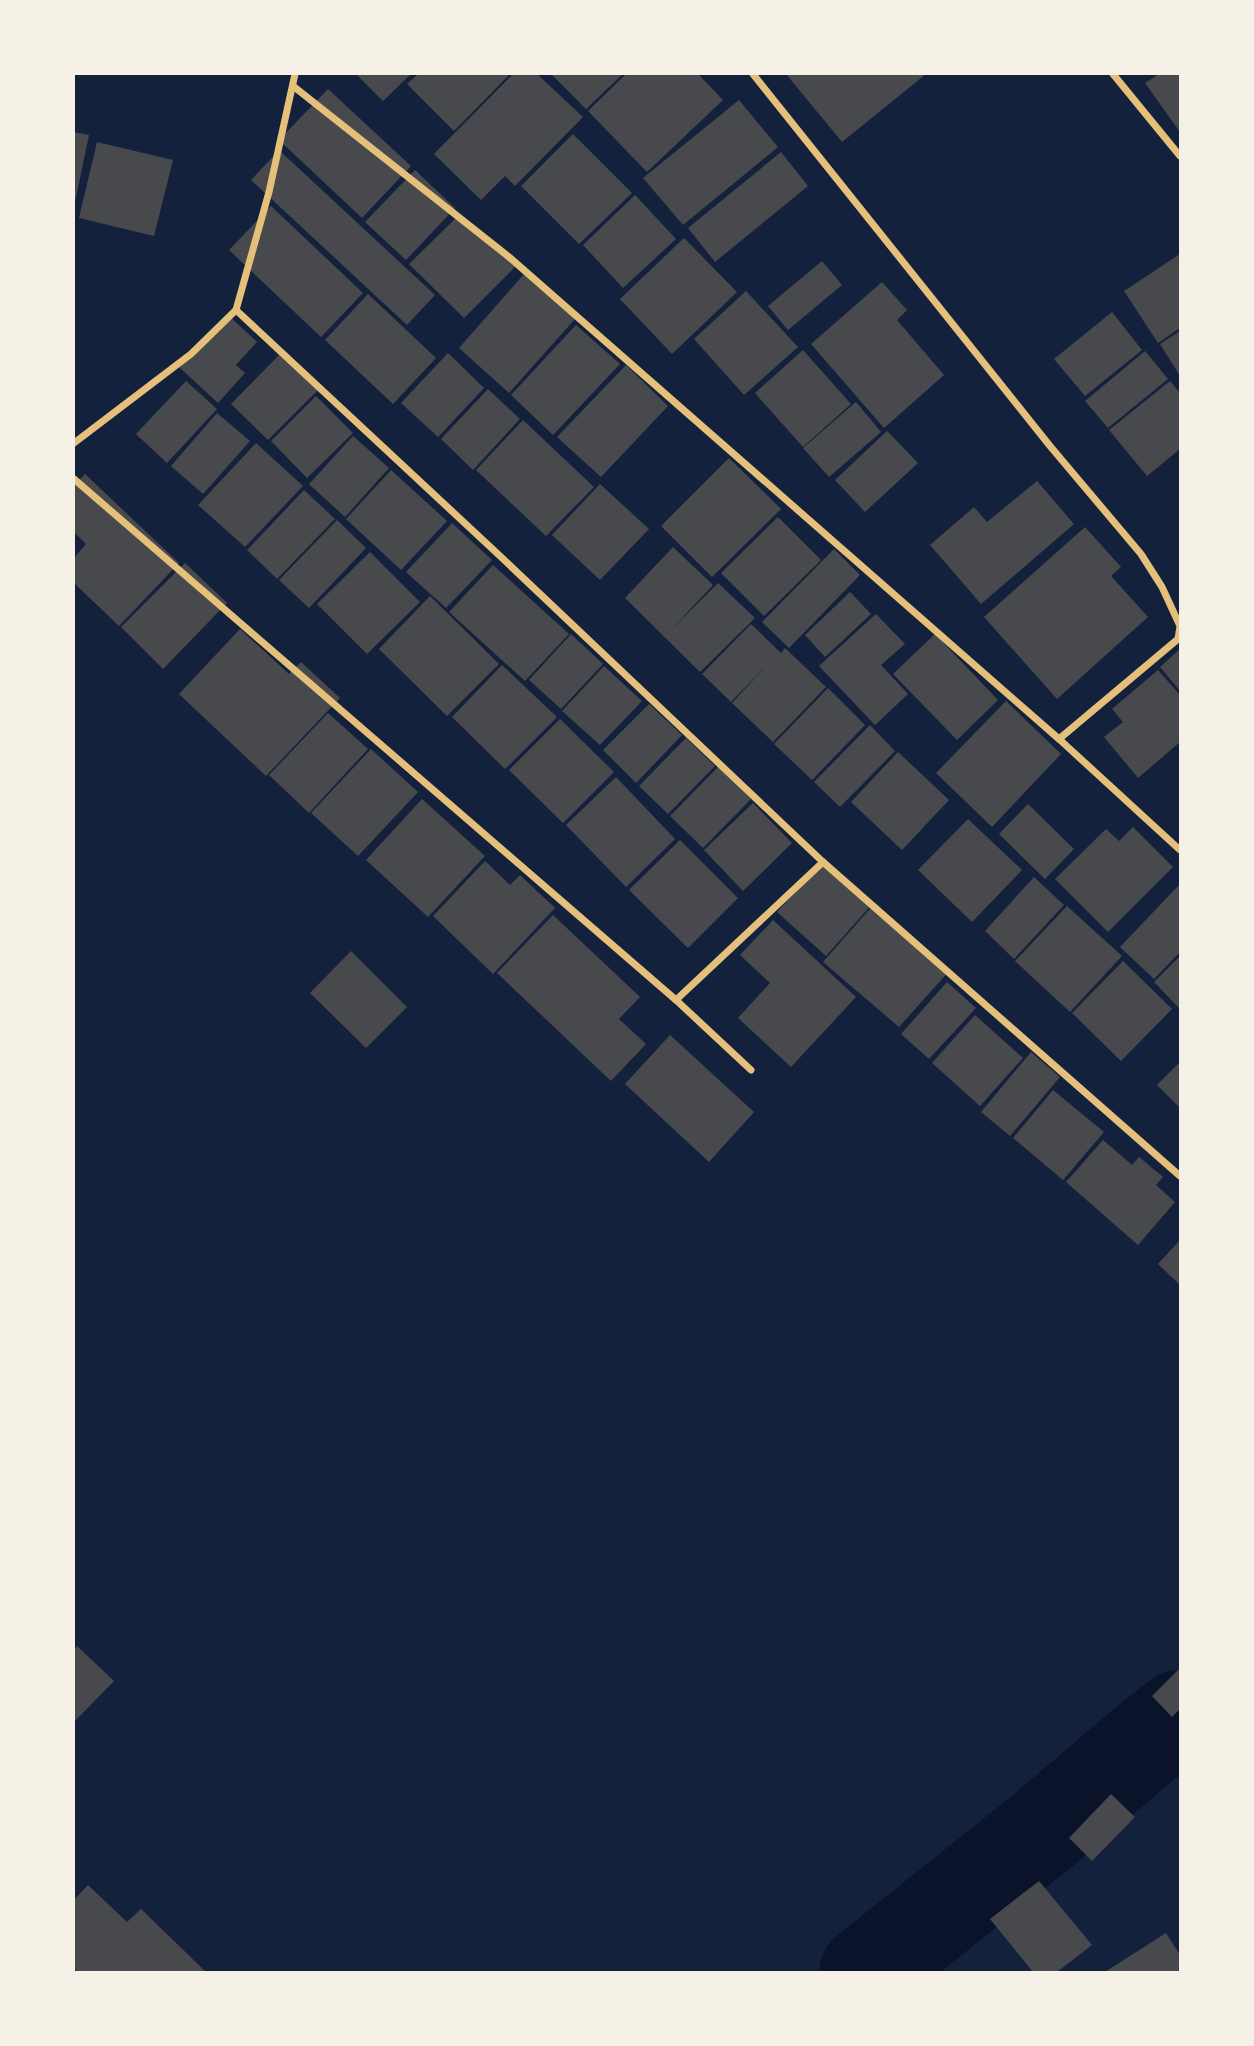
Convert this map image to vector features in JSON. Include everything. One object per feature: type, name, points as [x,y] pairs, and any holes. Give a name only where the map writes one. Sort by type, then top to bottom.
[{"type":"street","points":[[74,443],[191,354],[236,310],[269,192],[295,74]]},
{"type":"street","points":[[753,74],[1050,446],[1142,554],[1162,587],[1180,626],[1178,639],[1059,739]]},
{"type":"street","points":[[1113,74],[1181,156]]},
{"type":"street","points":[[293,86],[509,257],[1059,739],[1181,850]]},
{"type":"street","points":[[236,310],[823,862],[1181,1176]]},
{"type":"street","points":[[74,479],[676,1000],[751,1070]]},
{"type":"street","points":[[676,1000],[823,862]]},
{"type":"building","points":[[356,74],[411,74],[383,101]]},
{"type":"building","points":[[418,74],[510,74],[454,131],[407,84]]},
{"type":"building","points":[[513,74],[537,74],[583,117],[515,186],[505,176],[481,200],[434,154]]},
{"type":"building","points":[[551,74],[623,74],[586,109]]},
{"type":"building","points":[[626,74],[698,74],[723,100],[647,172],[588,111]]},
{"type":"building","points":[[786,74],[926,74],[842,142]]},
{"type":"building","points":[[1159,74],[1180,74],[1180,132],[1145,83]]},
{"type":"building","points":[[328,89],[411,166],[362,218],[279,140]]},
{"type":"building","points":[[739,100],[778,147],[683,225],[643,178]]},
{"type":"building","points":[[74,132],[89,135],[75,202],[74,202]]},
{"type":"building","points":[[573,134],[632,193],[579,244],[521,186]]},
{"type":"building","points":[[97,142],[173,160],[154,236],[79,218]]},
{"type":"building","points":[[279,150],[435,295],[407,325],[251,180]]},
{"type":"building","points":[[781,152],[808,186],[715,262],[688,228]]},
{"type":"building","points":[[415,170],[455,208],[406,260],[365,222]]},
{"type":"building","points":[[635,195],[676,239],[623,288],[583,245]]},
{"type":"building","points":[[271,206],[363,293],[321,337],[229,250]]},
{"type":"building","points":[[460,214],[515,267],[464,318],[409,264]]},
{"type":"building","points":[[684,238],[737,292],[672,354],[620,299]]},
{"type":"building","points":[[1180,254],[1180,328],[1158,343],[1124,291]]},
{"type":"building","points":[[822,261],[842,285],[788,330],[768,306]]},
{"type":"building","points":[[524,274],[575,319],[509,393],[459,348]]},
{"type":"building","points":[[882,282],[907,310],[897,320],[944,375],[884,428],[811,344]]},
{"type":"building","points":[[746,291],[798,347],[744,395],[694,339]]},
{"type":"building","points":[[368,294],[436,358],[393,404],[325,340]]},
{"type":"building","points":[[1112,312],[1142,350],[1085,396],[1054,359]]},
{"type":"building","points":[[227,314],[257,342],[236,365],[245,373],[218,403],[179,367]]},
{"type":"building","points":[[576,325],[620,364],[553,435],[511,395]]},
{"type":"building","points":[[1180,331],[1180,376],[1160,344]]},
{"type":"building","points":[[803,350],[851,404],[803,447],[755,393]]},
{"type":"building","points":[[1145,351],[1168,379],[1108,428],[1085,401]]},
{"type":"building","points":[[448,353],[484,388],[438,437],[401,403]]},
{"type":"building","points":[[280,354],[318,390],[268,440],[231,404]]},
{"type":"building","points":[[626,365],[668,406],[601,477],[557,437]]},
{"type":"building","points":[[186,381],[217,409],[167,463],[136,434]]},
{"type":"building","points":[[1170,381],[1180,393],[1180,449],[1147,476],[1109,430]]},
{"type":"building","points":[[488,389],[520,419],[473,470],[441,439]]},
{"type":"building","points":[[316,396],[353,433],[307,478],[271,441]]},
{"type":"building","points":[[856,402],[881,432],[829,477],[803,448]]},
{"type":"building","points":[[217,413],[250,441],[203,494],[171,466]]},
{"type":"building","points":[[523,420],[594,487],[546,536],[476,470]]},
{"type":"building","points":[[887,431],[918,463],[865,512],[835,480]]},
{"type":"building","points":[[353,436],[389,468],[345,517],[309,484]]},
{"type":"building","points":[[256,443],[303,486],[245,547],[198,505]]},
{"type":"building","points":[[729,458],[781,509],[712,577],[661,526]]},
{"type":"building","points":[[391,470],[447,521],[401,570],[346,519]]},
{"type":"building","points":[[85,474],[179,563],[119,626],[74,583],[74,558],[86,544],[74,532],[74,485]]},
{"type":"building","points":[[1037,481],[1074,524],[981,604],[930,545],[974,507],[987,522]]},
{"type":"building","points":[[600,484],[649,529],[600,580],[552,535]]},
{"type":"building","points":[[304,490],[335,519],[277,579],[247,550]]},
{"type":"building","points":[[778,517],[821,560],[764,616],[721,573]]},
{"type":"building","points":[[337,520],[366,548],[309,608],[279,580]]},
{"type":"building","points":[[452,523],[492,560],[446,608],[406,572]]},
{"type":"building","points":[[1085,527],[1121,567],[1111,576],[1148,617],[1057,699],[984,617]]},
{"type":"building","points":[[673,547],[713,585],[670,631],[718,583],[755,618],[700,672],[625,598]]},
{"type":"building","points":[[834,549],[860,575],[789,648],[762,622]]},
{"type":"building","points":[[370,552],[420,602],[367,654],[317,604]]},
{"type":"building","points":[[185,563],[227,603],[163,669],[121,627]]},
{"type":"building","points":[[493,565],[569,634],[525,681],[449,612]]},
{"type":"building","points":[[850,592],[871,614],[825,657],[805,635]]},
{"type":"building","points":[[430,596],[499,664],[447,716],[379,649]]},
{"type":"building","points":[[876,614],[905,644],[881,665],[908,694],[875,725],[819,666]]},
{"type":"building","points":[[751,624],[781,653],[785,648],[826,687],[773,742],[732,703],[767,665],[731,702],[702,674]]},
{"type":"building","points":[[240,629],[289,674],[301,662],[340,698],[266,776],[179,694]]},
{"type":"building","points":[[571,634],[603,664],[561,709],[529,680]]},
{"type":"building","points":[[935,634],[998,700],[957,740],[893,674]]},
{"type":"building","points":[[1180,649],[1180,691],[1160,667]]},
{"type":"building","points":[[502,665],[557,717],[505,769],[452,717]]},
{"type":"building","points":[[604,666],[642,701],[600,745],[562,711]]},
{"type":"building","points":[[1158,670],[1180,695],[1180,742],[1138,778],[1104,737],[1123,722],[1112,709]]},
{"type":"building","points":[[828,688],[865,725],[812,780],[774,744]]},
{"type":"building","points":[[1006,701],[1061,754],[992,827],[936,773]]},
{"type":"building","points":[[649,704],[682,735],[636,783],[603,750]]},
{"type":"building","points":[[328,713],[368,749],[309,813],[269,775]]},
{"type":"building","points":[[560,719],[614,772],[563,823],[509,770]]},
{"type":"building","points":[[870,725],[895,751],[840,807],[814,782]]},
{"type":"building","points":[[686,738],[715,766],[668,814],[639,786]]},
{"type":"building","points":[[371,749],[418,792],[358,856],[311,813]]},
{"type":"building","points":[[898,752],[949,800],[902,850],[851,802]]},
{"type":"building","points":[[718,767],[751,799],[703,848],[670,816]]},
{"type":"building","points":[[616,777],[675,839],[626,887],[566,825]]},
{"type":"building","points":[[422,799],[485,856],[428,917],[366,860]]},
{"type":"building","points":[[753,803],[792,843],[743,891],[704,850]]},
{"type":"building","points":[[1028,804],[1074,849],[1045,879],[999,834]]},
{"type":"building","points":[[968,819],[1022,870],[972,922],[918,870]]},
{"type":"building","points":[[1133,827],[1173,867],[1108,932],[1055,879],[1106,829],[1119,841]]},
{"type":"building","points":[[680,840],[738,898],[688,948],[629,890]]},
{"type":"building","points":[[825,860],[873,903],[826,956],[777,912]]},
{"type":"building","points":[[485,861],[510,885],[520,875],[555,908],[493,974],[433,916]]},
{"type":"building","points":[[1034,877],[1064,905],[1014,959],[985,931]]},
{"type":"building","points":[[1180,884],[1180,952],[1154,979],[1120,947]]},
{"type":"building","points":[[875,903],[950,970],[899,1027],[823,962]]},
{"type":"building","points":[[1067,906],[1122,956],[1070,1012],[1015,961]]},
{"type":"building","points":[[553,915],[640,997],[619,1019],[646,1044],[611,1081],[497,973]]},
{"type":"building","points":[[773,920],[856,997],[791,1067],[738,1018],[770,983],[740,955]]},
{"type":"building","points":[[351,951],[407,1007],[366,1048],[310,993]]},
{"type":"building","points":[[1180,956],[1180,1009],[1154,982]]},
{"type":"building","points":[[1123,961],[1172,1009],[1121,1061],[1072,1013]]},
{"type":"building","points":[[947,982],[976,1008],[929,1059],[901,1034]]},
{"type":"building","points":[[975,1015],[1023,1058],[980,1106],[932,1063]]},
{"type":"building","points":[[670,1035],[754,1112],[709,1162],[625,1084]]},
{"type":"building","points":[[1031,1052],[1060,1077],[1010,1136],[981,1112]]},
{"type":"building","points":[[1180,1062],[1180,1108],[1157,1085]]},
{"type":"building","points":[[1053,1090],[1104,1132],[1063,1180],[1013,1138]]},
{"type":"building","points":[[1103,1140],[1132,1165],[1139,1157],[1163,1177],[1156,1185],[1175,1202],[1138,1245],[1066,1182]]},
{"type":"building","points":[[1180,1240],[1180,1285],[1158,1264]]},
{"type":"building","points":[[77,1646],[114,1681],[74,1722],[74,1650]]},
{"type":"building","points":[[1180,1668],[1180,1709],[1172,1717],[1152,1696]]},
{"type":"building","points":[[1111,1794],[1135,1817],[1092,1861],[1069,1838]]},
{"type":"building","points":[[1039,1881],[1092,1945],[1057,1972],[1033,1972],[990,1919]]},
{"type":"building","points":[[88,1885],[127,1922],[141,1909],[206,1972],[78,1972],[74,1969],[74,1900]]},
{"type":"building","points":[[1166,1933],[1180,1955],[1180,1972],[1105,1972]]},
{"type":"waterway","points":[[866,1972],[1040,1833],[1180,1716]]}]
